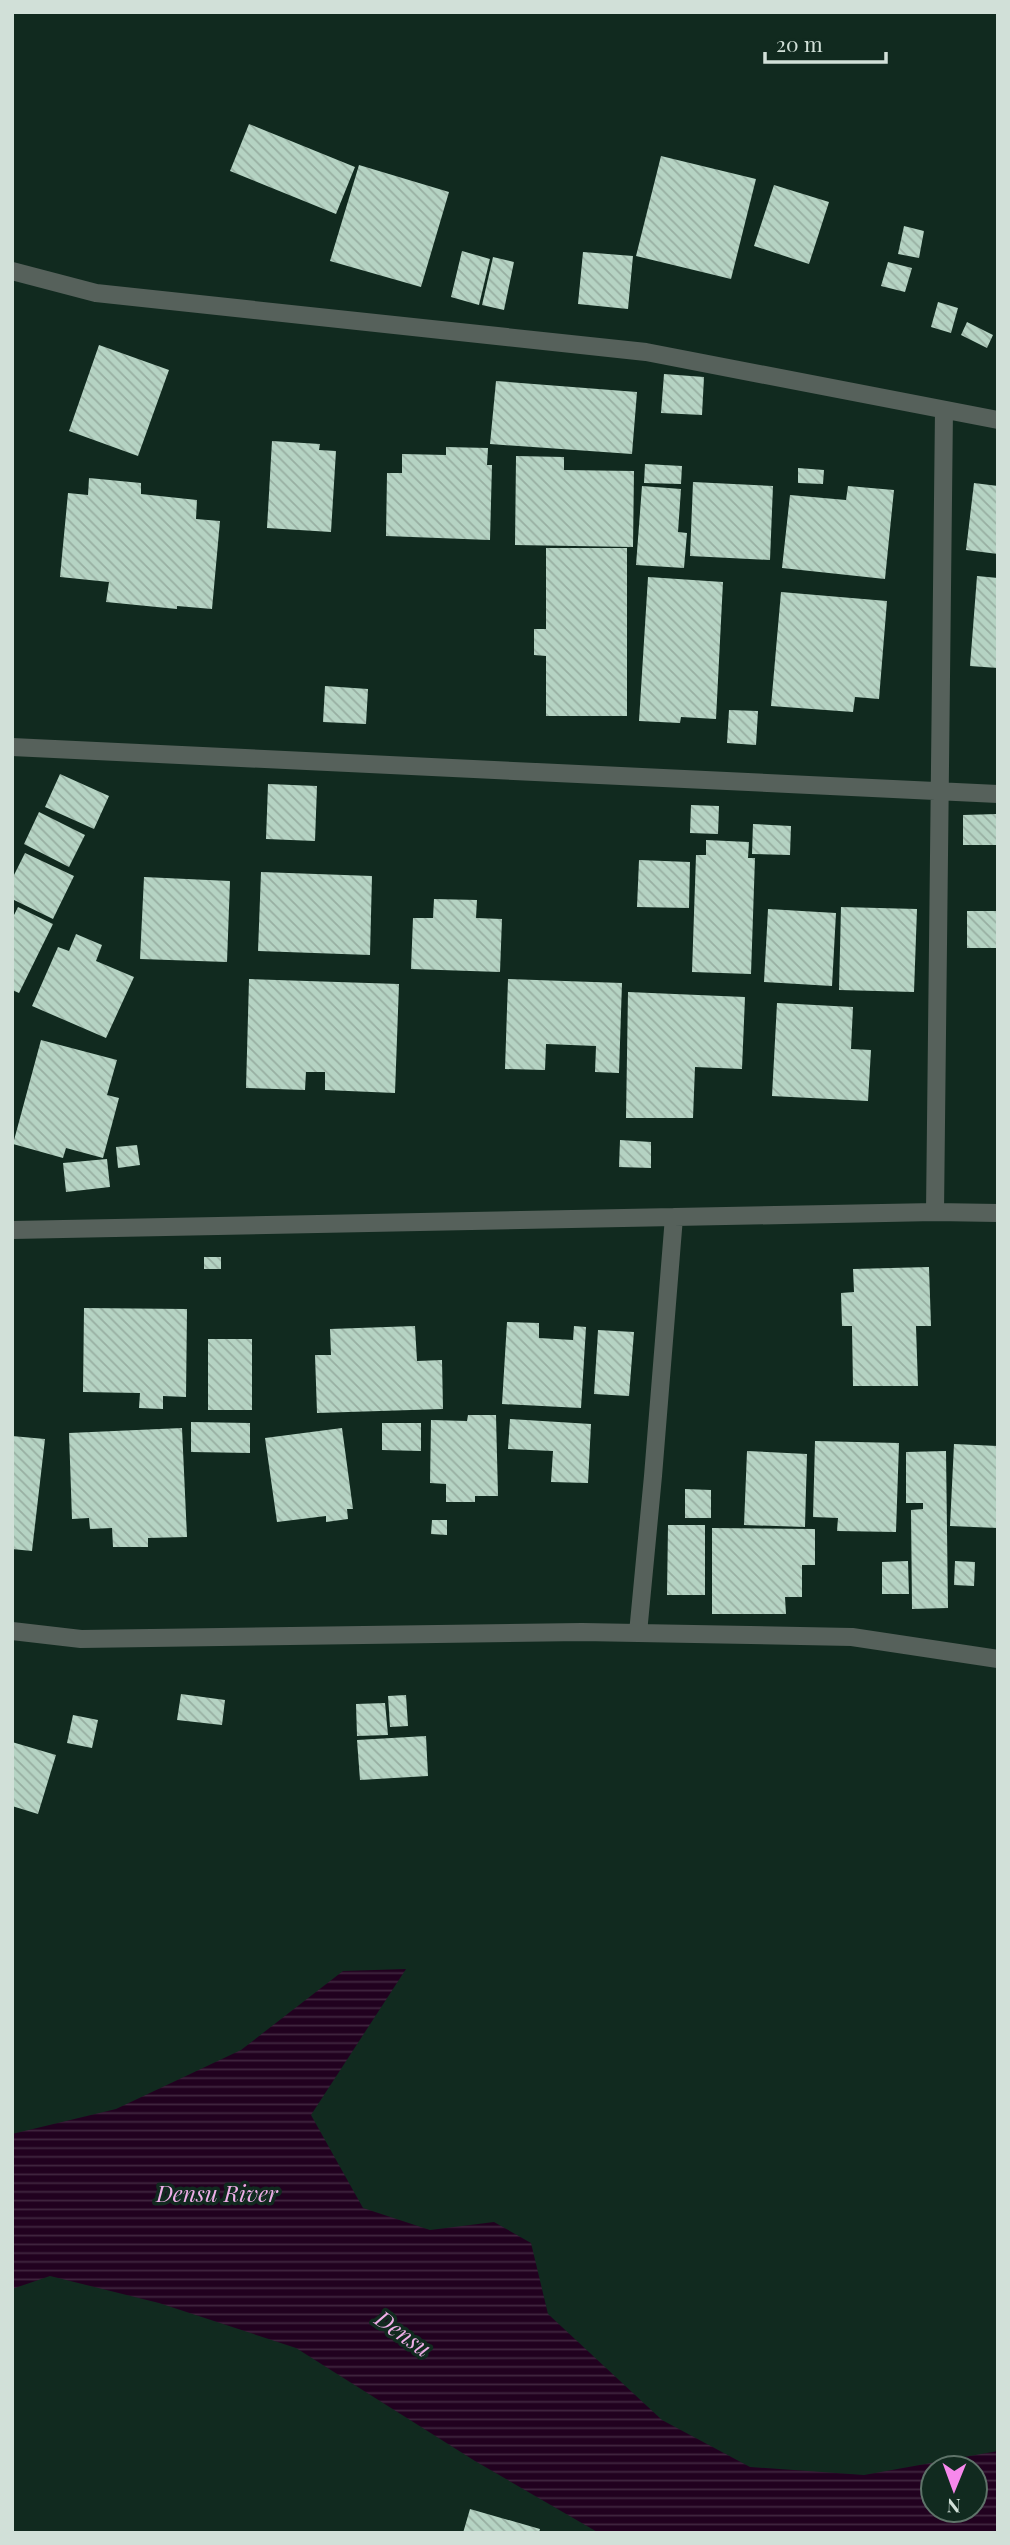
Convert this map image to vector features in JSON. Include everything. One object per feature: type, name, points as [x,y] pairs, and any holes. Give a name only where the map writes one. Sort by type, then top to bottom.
[{"type":"street","points":[[12,271],[96,293],[646,352],[998,420]]},
{"type":"street","points":[[935,1212],[944,410]]},
{"type":"street","points":[[12,747],[998,794]]},
{"type":"street","points":[[12,1230],[998,1213]]},
{"type":"street","points":[[638,1633],[674,1217]]},
{"type":"street","points":[[12,1632],[81,1639],[638,1633],[852,1637],[998,1659]]},
{"type":"water","name":"Densu River","points":[[406,1969],[311,2115],[363,2208],[430,2230],[494,2222],[531,2243],[548,2314],[662,2420],[750,2467],[864,2475],[919,2465],[919,2524],[989,2524],[989,2454],[981,2454],[998,2451],[998,2533],[599,2533],[475,2461],[296,2348],[159,2303],[50,2276],[12,2289],[12,2134],[116,2109],[241,2050],[343,1971]]},
{"type":"building","points":[[249,124],[355,167],[336,214],[230,171]]},
{"type":"building","points":[[661,156],[756,179],[731,279],[636,256]]},
{"type":"building","points":[[359,165],[449,192],[421,287],[330,261]]},
{"type":"building","points":[[774,185],[829,202],[809,264],[754,246]]},
{"type":"building","points":[[904,226],[924,231],[919,258],[898,254]]},
{"type":"building","points":[[462,251],[490,259],[479,305],[451,297]]},
{"type":"building","points":[[583,252],[633,256],[628,309],[578,304]]},
{"type":"building","points":[[493,257],[514,262],[504,310],[482,305]]},
{"type":"building","points":[[888,262],[912,268],[905,292],[881,286]]},
{"type":"building","points":[[938,302],[958,308],[951,333],[931,327]]},
{"type":"building","points":[[967,322],[993,335],[987,348],[961,335]]},
{"type":"building","points":[[99,345],[169,370],[138,456],[69,431]]},
{"type":"building","points":[[664,374],[704,377],[702,415],[661,413]]},
{"type":"building","points":[[496,381],[637,392],[632,454],[490,444]]},
{"type":"building","points":[[272,441],[320,444],[319,450],[336,451],[331,532],[267,528]]},
{"type":"building","points":[[446,447],[488,448],[487,465],[492,465],[490,540],[386,536],[387,473],[402,473],[402,454],[446,455]]},
{"type":"building","points":[[516,456],[564,457],[564,470],[634,471],[633,547],[515,545]]},
{"type":"building","points":[[645,464],[682,466],[681,484],[644,483]]},
{"type":"building","points":[[798,468],[824,470],[823,484],[798,483]]},
{"type":"building","points":[[89,478],[141,483],[141,494],[197,500],[196,519],[220,521],[212,609],[177,606],[177,609],[106,602],[109,582],[60,577],[68,493],[88,495]]},
{"type":"building","points":[[693,482],[773,486],[770,560],[690,556]]},
{"type":"building","points":[[974,483],[998,486],[998,554],[966,550]]},
{"type":"building","points":[[642,486],[681,489],[678,532],[687,533],[684,568],[636,565]]},
{"type":"building","points":[[848,486],[894,490],[885,579],[782,568],[790,495],[846,500]]},
{"type":"building","points":[[546,548],[627,548],[627,716],[546,716],[546,656],[534,655],[534,629],[546,629]]},
{"type":"building","points":[[977,576],[998,578],[998,668],[970,666]]},
{"type":"building","points":[[648,577],[723,582],[716,719],[681,717],[680,723],[639,721]]},
{"type":"building","points":[[781,592],[887,601],[879,699],[855,697],[853,712],[771,706]]},
{"type":"building","points":[[325,686],[368,689],[366,724],[323,722]]},
{"type":"building","points":[[729,710],[758,711],[756,745],[727,743]]},
{"type":"building","points":[[60,774],[109,796],[94,829],[45,807]]},
{"type":"building","points":[[268,784],[317,786],[315,841],[266,839]]},
{"type":"building","points":[[691,805],[719,806],[718,834],[690,833]]},
{"type":"building","points":[[39,812],[85,835],[69,867],[24,844]]},
{"type":"building","points":[[997,814],[997,845],[963,845],[963,815]]},
{"type":"building","points":[[753,824],[791,826],[790,855],[752,854]]},
{"type":"building","points":[[706,840],[749,842],[748,858],[755,858],[751,974],[692,972],[696,855],[706,855]]},
{"type":"building","points":[[25,853],[74,876],[53,919],[12,899],[12,879]]},
{"type":"building","points":[[639,860],[690,862],[689,908],[637,907]]},
{"type":"building","points":[[261,872],[372,876],[370,955],[258,951]]},
{"type":"building","points":[[144,877],[230,881],[227,962],[140,959]]},
{"type":"building","points":[[434,899],[477,900],[476,918],[502,919],[500,972],[411,969],[413,918],[433,918]]},
{"type":"building","points":[[18,907],[53,924],[19,993],[12,990],[12,919]]},
{"type":"building","points":[[841,907],[917,909],[914,992],[839,990]]},
{"type":"building","points":[[768,909],[836,913],[832,986],[764,982]]},
{"type":"building","points":[[967,911],[997,911],[997,948],[967,948]]},
{"type":"building","points":[[76,934],[102,945],[96,961],[134,977],[106,1038],[32,1006],[58,947],[69,951]]},
{"type":"building","points":[[249,979],[399,984],[395,1093],[325,1090],[325,1072],[306,1072],[305,1090],[246,1088]]},
{"type":"building","points":[[508,979],[622,983],[619,1073],[595,1072],[596,1046],[546,1044],[545,1070],[505,1069]]},
{"type":"building","points":[[628,992],[745,997],[742,1069],[695,1067],[693,1118],[626,1118]]},
{"type":"building","points":[[777,1003],[853,1007],[851,1049],[871,1050],[868,1101],[772,1096]]},
{"type":"building","points":[[41,1040],[117,1060],[107,1095],[119,1098],[103,1158],[66,1148],[63,1158],[13,1144]]},
{"type":"building","points":[[620,1140],[651,1142],[651,1168],[619,1167]]},
{"type":"building","points":[[137,1145],[140,1165],[118,1168],[116,1147]]},
{"type":"building","points":[[107,1159],[110,1187],[66,1192],[63,1163]]},
{"type":"building","points":[[204,1257],[221,1257],[221,1269],[204,1269]]},
{"type":"building","points":[[929,1267],[931,1326],[916,1326],[918,1386],[853,1386],[852,1326],[842,1326],[841,1293],[854,1292],[853,1269]]},
{"type":"building","points":[[84,1308],[187,1309],[186,1397],[163,1396],[163,1409],[139,1408],[140,1393],[83,1392]]},
{"type":"building","points":[[507,1322],[539,1323],[539,1338],[573,1340],[574,1326],[586,1327],[581,1408],[502,1404]]},
{"type":"building","points":[[415,1326],[417,1361],[442,1360],[443,1409],[317,1413],[315,1355],[331,1355],[330,1329]]},
{"type":"building","points":[[598,1330],[634,1332],[629,1396],[594,1394]]},
{"type":"building","points":[[208,1339],[252,1339],[252,1410],[208,1410]]},
{"type":"building","points":[[468,1415],[496,1415],[498,1496],[475,1496],[475,1502],[446,1502],[446,1484],[430,1483],[431,1420],[467,1421]]},
{"type":"building","points":[[510,1419],[591,1424],[588,1483],[551,1482],[553,1451],[508,1449]]},
{"type":"building","points":[[191,1422],[250,1423],[250,1453],[191,1452]]},
{"type":"building","points":[[382,1423],[421,1423],[421,1451],[382,1450]]},
{"type":"building","points":[[182,1428],[187,1537],[148,1538],[148,1547],[113,1547],[112,1528],[90,1529],[89,1518],[72,1519],[69,1433]]},
{"type":"building","points":[[342,1428],[353,1509],[347,1509],[348,1519],[326,1522],[326,1516],[277,1522],[265,1438]]},
{"type":"building","points":[[12,1436],[45,1439],[32,1551],[12,1549]]},
{"type":"building","points":[[815,1441],[899,1443],[896,1532],[837,1531],[838,1518],[813,1517]]},
{"type":"building","points":[[954,1444],[998,1446],[998,1528],[950,1526]]},
{"type":"building","points":[[747,1451],[807,1454],[805,1527],[744,1525]]},
{"type":"building","points":[[946,1451],[948,1608],[912,1609],[911,1510],[923,1509],[923,1503],[906,1503],[906,1452]]},
{"type":"building","points":[[685,1489],[711,1490],[711,1518],[685,1518]]},
{"type":"building","points":[[432,1520],[447,1520],[447,1535],[431,1534]]},
{"type":"building","points":[[668,1525],[705,1525],[705,1595],[667,1595]]},
{"type":"building","points":[[712,1528],[815,1529],[815,1565],[802,1565],[802,1597],[785,1597],[786,1614],[712,1614]]},
{"type":"building","points":[[908,1561],[909,1594],[882,1594],[882,1562]]},
{"type":"building","points":[[955,1561],[975,1562],[974,1586],[954,1585]]},
{"type":"building","points":[[181,1694],[225,1700],[222,1725],[177,1720]]},
{"type":"building","points":[[406,1695],[408,1726],[390,1727],[388,1696]]},
{"type":"building","points":[[385,1703],[388,1735],[357,1736],[356,1704]]},
{"type":"building","points":[[73,1715],[98,1720],[92,1748],[67,1743]]},
{"type":"building","points":[[426,1736],[428,1776],[360,1780],[357,1740]]},
{"type":"building","points":[[12,1742],[56,1755],[38,1814],[12,1806]]},
{"type":"building","points":[[470,2509],[540,2529],[539,2533],[463,2533]]},
{"type":"water label","name":"Densu","points":[[403,2334]]}]
